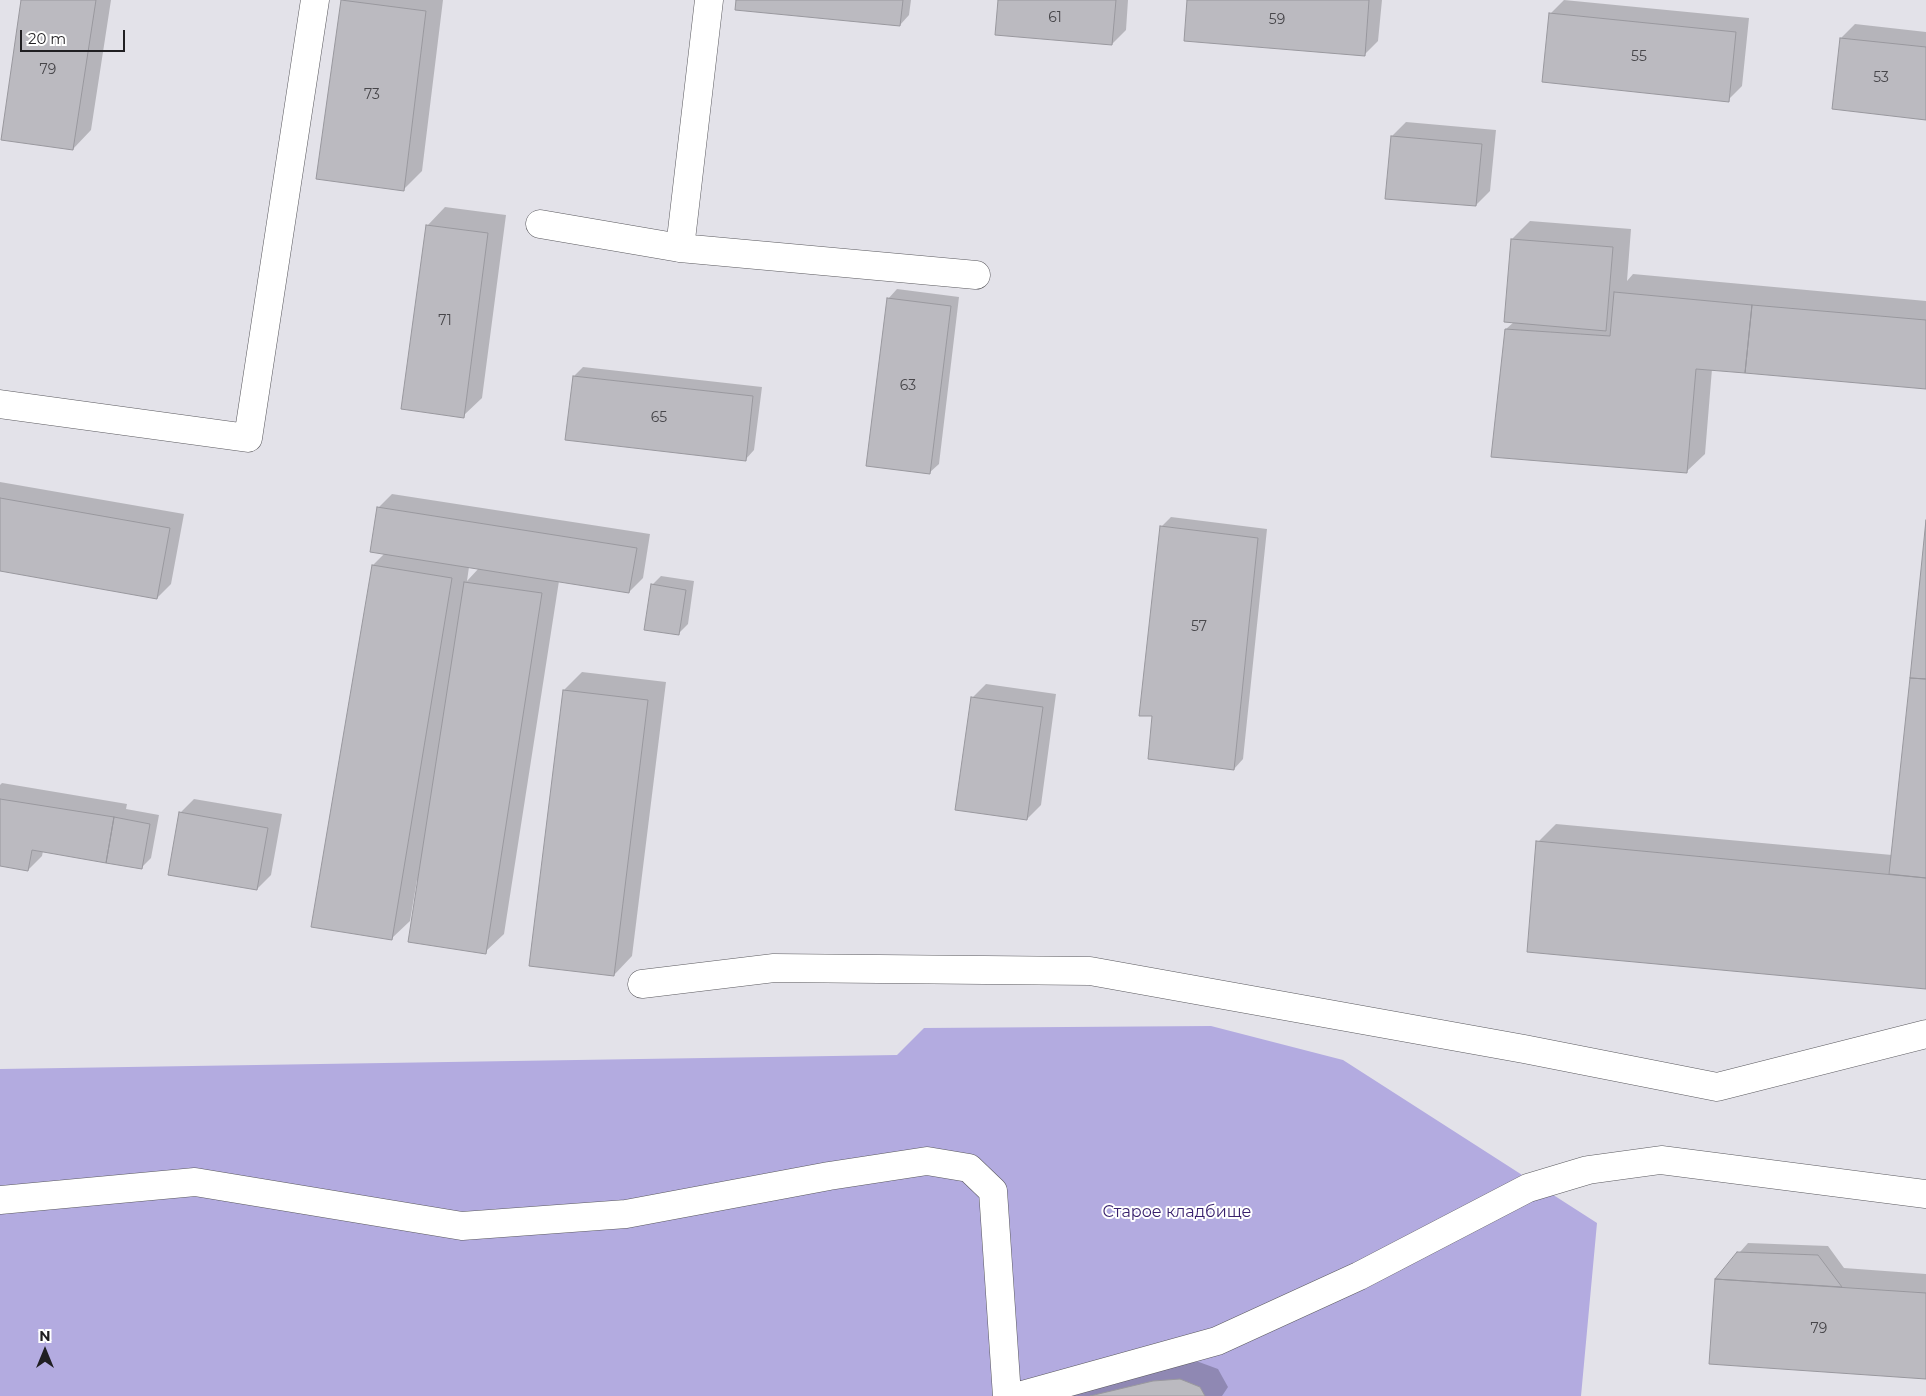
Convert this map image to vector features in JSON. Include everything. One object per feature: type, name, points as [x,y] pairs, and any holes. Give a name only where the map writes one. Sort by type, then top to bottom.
[{"type":"lane","points":[[0,404],[248,438],[315,0]]},
{"type":"lane","points":[[680,248],[709,0]]},
{"type":"lane","points":[[540,224],[680,248],[976,275]]},
{"type":"lane","points":[[642,984],[774,968],[1090,971],[1524,1049],[1717,1087],[1926,1034]]},
{"type":"lane","points":[[1019,1396],[1217,1341],[1358,1276],[1528,1188],[1588,1170],[1661,1160],[1926,1194]]},
{"type":"lane","points":[[0,1200],[195,1182],[462,1226],[626,1214],[828,1176],[927,1161],[969,1168],[993,1192],[1007,1396]]},
{"type":"green space","name":"Старое кладбище","points":[[1211,1026],[1343,1060],[1597,1223],[1581,1396],[0,1396],[0,1069],[897,1055],[924,1028]]},
{"type":"building","points":[[21,0],[96,0],[73,150],[1,140]]},
{"type":"building","points":[[341,0],[426,11],[404,191],[316,179]]},
{"type":"building","points":[[736,0],[903,0],[900,26],[735,10]]},
{"type":"building","points":[[998,0],[1116,0],[1112,45],[995,35]]},
{"type":"building","points":[[1187,0],[1369,0],[1365,56],[1184,41]]},
{"type":"building","points":[[1549,13],[1736,32],[1729,102],[1542,82]]},
{"type":"building","points":[[1840,38],[1926,47],[1926,120],[1832,109]]},
{"type":"building","points":[[1391,136],[1482,144],[1476,206],[1385,199]]},
{"type":"building","points":[[426,225],[488,233],[464,418],[401,409]]},
{"type":"building","points":[[1511,239],[1613,247],[1606,331],[1504,322]]},
{"type":"building","points":[[1614,292],[1752,305],[1745,373],[1696,369],[1687,473],[1491,457],[1505,329],[1610,336]]},
{"type":"building","points":[[887,298],[951,306],[930,474],[866,466]]},
{"type":"building","points":[[1752,305],[1926,320],[1926,389],[1745,373]]},
{"type":"building","points":[[573,376],[753,396],[746,461],[565,440]]},
{"type":"building","points":[[0,498],[170,528],[157,599],[0,571]]},
{"type":"building","points":[[377,507],[637,548],[629,593],[370,552]]},
{"type":"building","points":[[1926,520],[1926,679],[1910,678]]},
{"type":"building","points":[[1160,526],[1258,538],[1234,770],[1148,759],[1152,716],[1139,716]]},
{"type":"building","points":[[372,565],[452,578],[392,940],[311,927]]},
{"type":"building","points":[[464,582],[542,593],[486,954],[408,942]]},
{"type":"building","points":[[651,584],[686,590],[679,635],[644,630]]},
{"type":"building","points":[[1910,678],[1926,679],[1926,878],[1889,874]]},
{"type":"building","points":[[563,690],[648,700],[614,976],[529,966]]},
{"type":"building","points":[[971,697],[1043,707],[1027,820],[955,810]]},
{"type":"building","points":[[0,799],[114,817],[106,863],[32,850],[28,871],[0,866]]},
{"type":"building","points":[[179,812],[268,828],[257,890],[168,875]]},
{"type":"building","points":[[114,817],[150,824],[142,869],[106,863]]},
{"type":"building","points":[[1536,841],[1926,878],[1926,989],[1527,952]]},
{"type":"building","points":[[1737,1252],[1818,1255],[1842,1287],[1715,1279]]},
{"type":"building","points":[[1715,1279],[1926,1293],[1926,1379],[1709,1364]]},
{"type":"building","points":[[1180,1379],[1200,1387],[1205,1396],[1090,1396],[1153,1381]]}]
